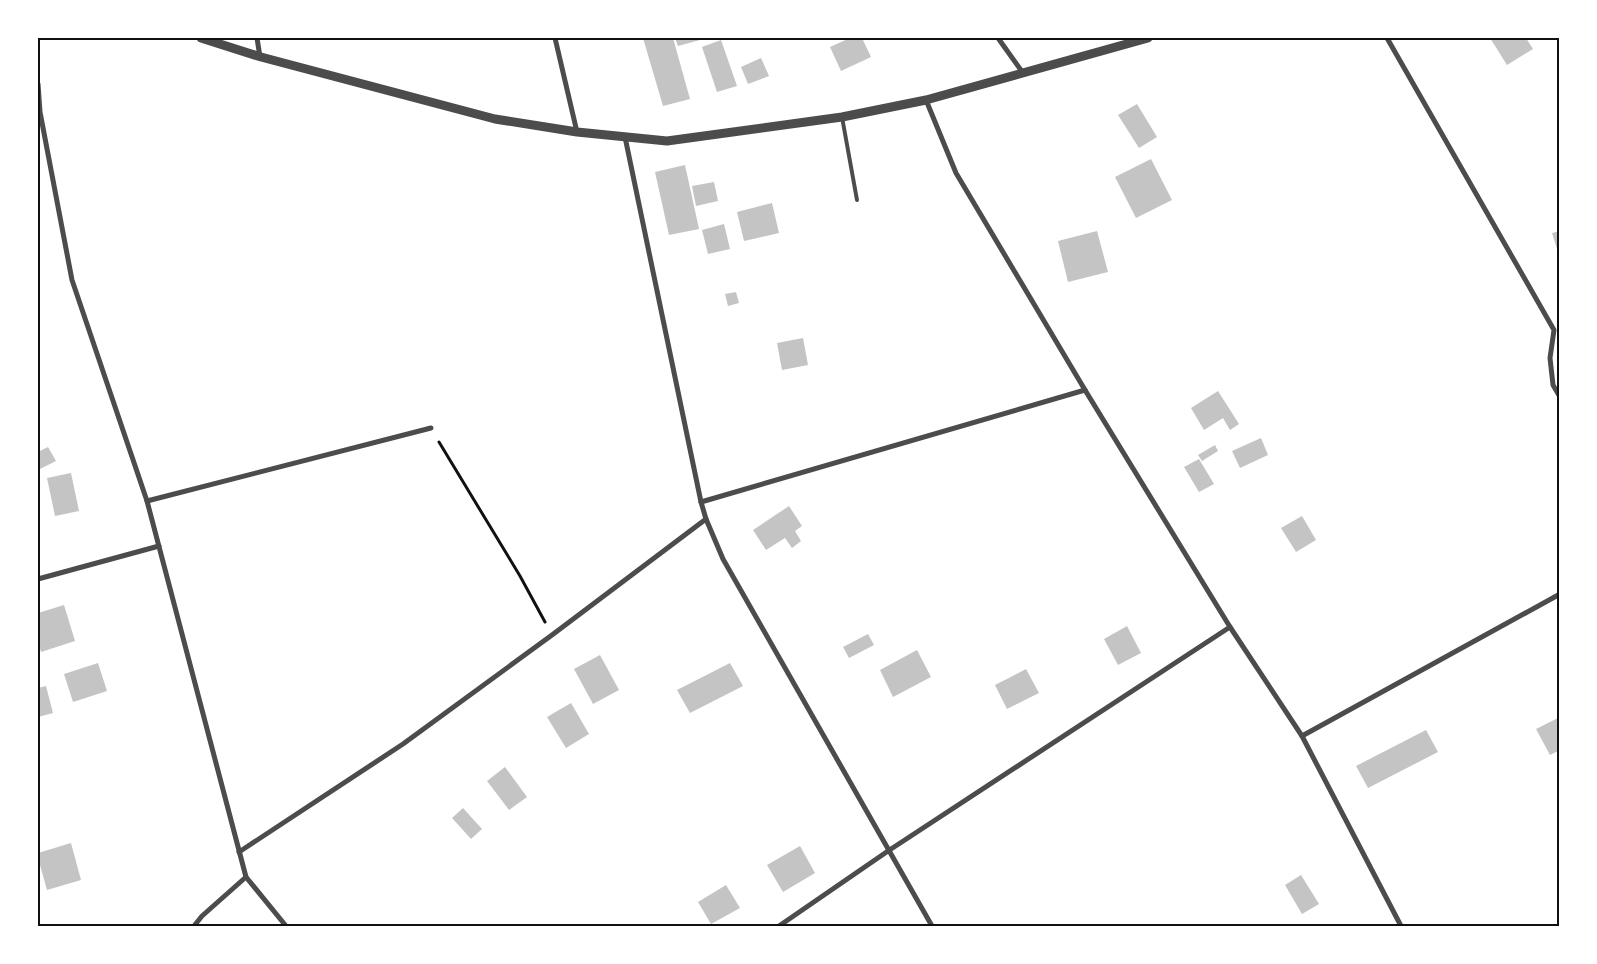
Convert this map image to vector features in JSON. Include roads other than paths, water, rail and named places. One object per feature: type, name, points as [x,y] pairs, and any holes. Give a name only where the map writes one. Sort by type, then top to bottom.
[{"type":"street","points":[[201,38],[261,57],[495,119],[577,132],[667,141],[842,117],[926,100],[1148,38]]},
{"type":"street","points":[[257,38],[261,57]]},
{"type":"street","points":[[554,38],[577,132]]},
{"type":"street","points":[[998,38],[1023,73]]},
{"type":"street","points":[[1387,38],[1554,330],[1550,358],[1553,385],[1560,397]]},
{"type":"street","points":[[38,84],[40,112],[72,280],[147,501],[246,877],[286,926]]},
{"type":"street","points":[[926,100],[956,173],[1085,390],[1230,627],[1302,736],[1401,926]]},
{"type":"street","points":[[625,137],[706,519],[723,559],[932,926]]},
{"type":"street","points":[[1554,330],[1560,326]]},
{"type":"street","points":[[701,502],[1085,390]]},
{"type":"street","points":[[147,501],[431,428]]},
{"type":"street","points":[[239,852],[403,744],[706,519]]},
{"type":"street","points":[[38,579],[159,546]]},
{"type":"street","points":[[1302,736],[1560,594]]},
{"type":"street","points":[[780,926],[888,850],[1230,627]]},
{"type":"street","points":[[194,926],[202,916],[246,877]]},
{"type":"lane","points":[[842,117],[858,200]]}]
